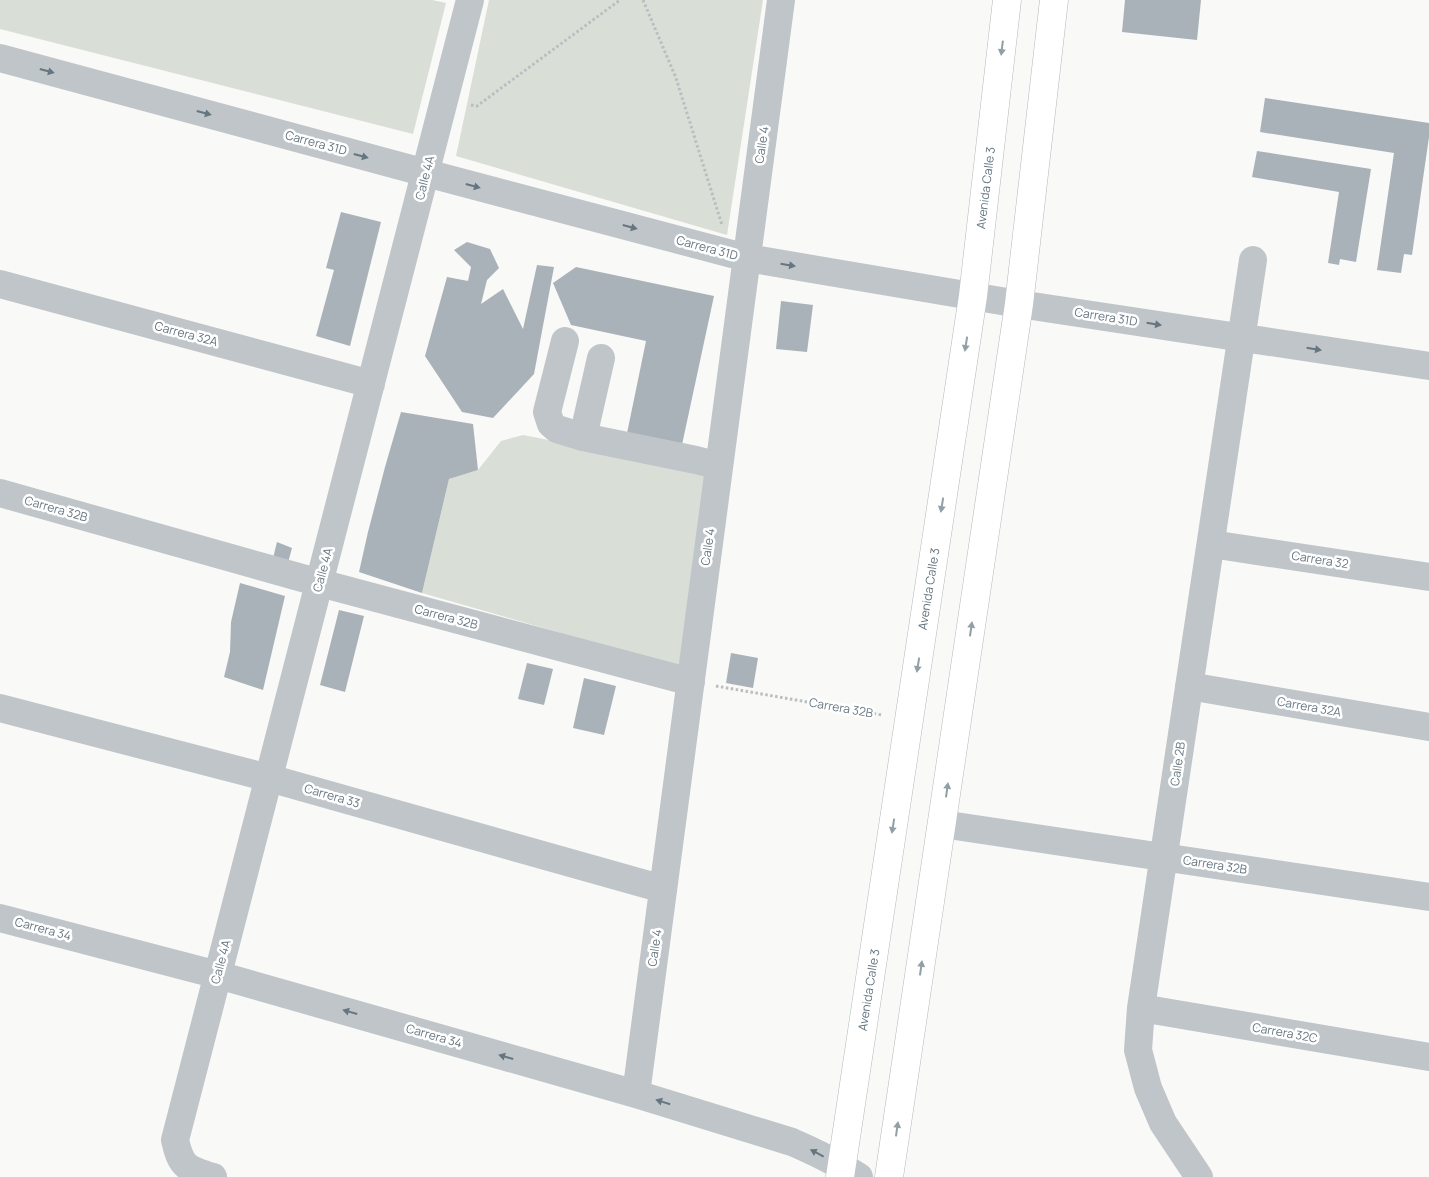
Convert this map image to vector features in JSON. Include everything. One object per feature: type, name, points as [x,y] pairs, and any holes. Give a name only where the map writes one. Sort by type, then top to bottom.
[{"type":"main road","name":"Avenida Calle 3","points":[[847,1173],[973,296],[1008,0]]},
{"type":"main road","points":[[889,1177],[1019,304],[1054,0]]},
{"type":"street","name":"Calle 4A","points":[[213,1177],[192,1171],[184,1164],[178,1153],[175,1140],[470,0]]},
{"type":"street","name":"Calle 4","points":[[636,1094],[719,466],[739,256],[781,0]]},
{"type":"street","name":"Carrera 31D","points":[[0,58],[739,256],[1019,304],[1429,366]]},
{"type":"street","name":"Calle 2B","points":[[1199,1177],[1163,1122],[1148,1088],[1138,1050],[1141,1008],[1253,260]]},
{"type":"street","name":"Carrera 32A","points":[[0,284],[371,384]]},
{"type":"street","points":[[565,341],[547,412],[551,424],[557,429],[583,437],[719,466]]},
{"type":"street","points":[[583,437],[602,358]]},
{"type":"street","name":"Carrera 32B","points":[[0,493],[320,583],[690,682]]},
{"type":"street","name":"Carrera 32","points":[[1211,544],[1429,577]]},
{"type":"street","name":"Carrera 32A","points":[[1189,686],[1429,727]]},
{"type":"street","name":"Carrera 33","points":[[0,708],[269,778],[663,889]]},
{"type":"street","name":"Carrera 32B","points":[[942,824],[1429,897]]},
{"type":"street","name":"Carrera 34","points":[[0,918],[218,974],[636,1094],[792,1142],[812,1150],[847,1173]]},
{"type":"street","name":"Carrera 32C","points":[[1141,1008],[1429,1057]]},
{"type":"path","points":[[444,104],[477,106],[620,0]]},
{"type":"path","points":[[643,0],[676,78],[739,256]]},
{"type":"path","name":"Carrera 32B","points":[[690,682],[888,716]]},
{"type":"shaded area","points":[[0,0],[432,0],[446,3],[413,134],[0,29]]},
{"type":"shaded area","points":[[489,0],[763,0],[727,235],[456,156]]},
{"type":"shaded area","points":[[523,435],[710,472],[686,669],[422,593],[449,479],[478,470],[501,441]]},
{"type":"building","points":[[1125,0],[1201,0],[1197,40],[1122,32]]},
{"type":"building","points":[[1265,98],[1429,123],[1429,137],[1412,255],[1404,254],[1401,273],[1377,270],[1394,153],[1260,132]]},
{"type":"building","points":[[1257,151],[1371,169],[1356,262],[1340,259],[1339,265],[1328,263],[1339,192],[1252,177]]},
{"type":"building","points":[[341,212],[381,222],[350,346],[316,336],[334,270],[326,268]]},
{"type":"building","points":[[467,242],[490,249],[499,268],[487,280],[481,304],[503,289],[523,329],[537,265],[554,267],[534,374],[493,418],[462,412],[425,356],[447,277],[468,281],[471,267],[454,250]]},
{"type":"building","points":[[576,267],[714,296],[680,454],[625,443],[646,341],[571,325],[553,283]]},
{"type":"building","points":[[781,301],[813,305],[807,352],[776,349]]},
{"type":"building","points":[[401,412],[473,424],[478,470],[449,479],[422,593],[359,572],[385,467]]},
{"type":"building","points":[[277,542],[292,548],[286,570],[271,566]]},
{"type":"building","points":[[240,583],[285,596],[263,690],[224,677],[230,652],[231,622]]},
{"type":"building","points":[[339,610],[364,616],[345,692],[320,685]]},
{"type":"building","points":[[731,653],[758,658],[753,688],[726,683]]},
{"type":"building","points":[[527,663],[553,669],[544,705],[518,699]]},
{"type":"building","points":[[584,678],[616,686],[604,735],[573,728]]}]
